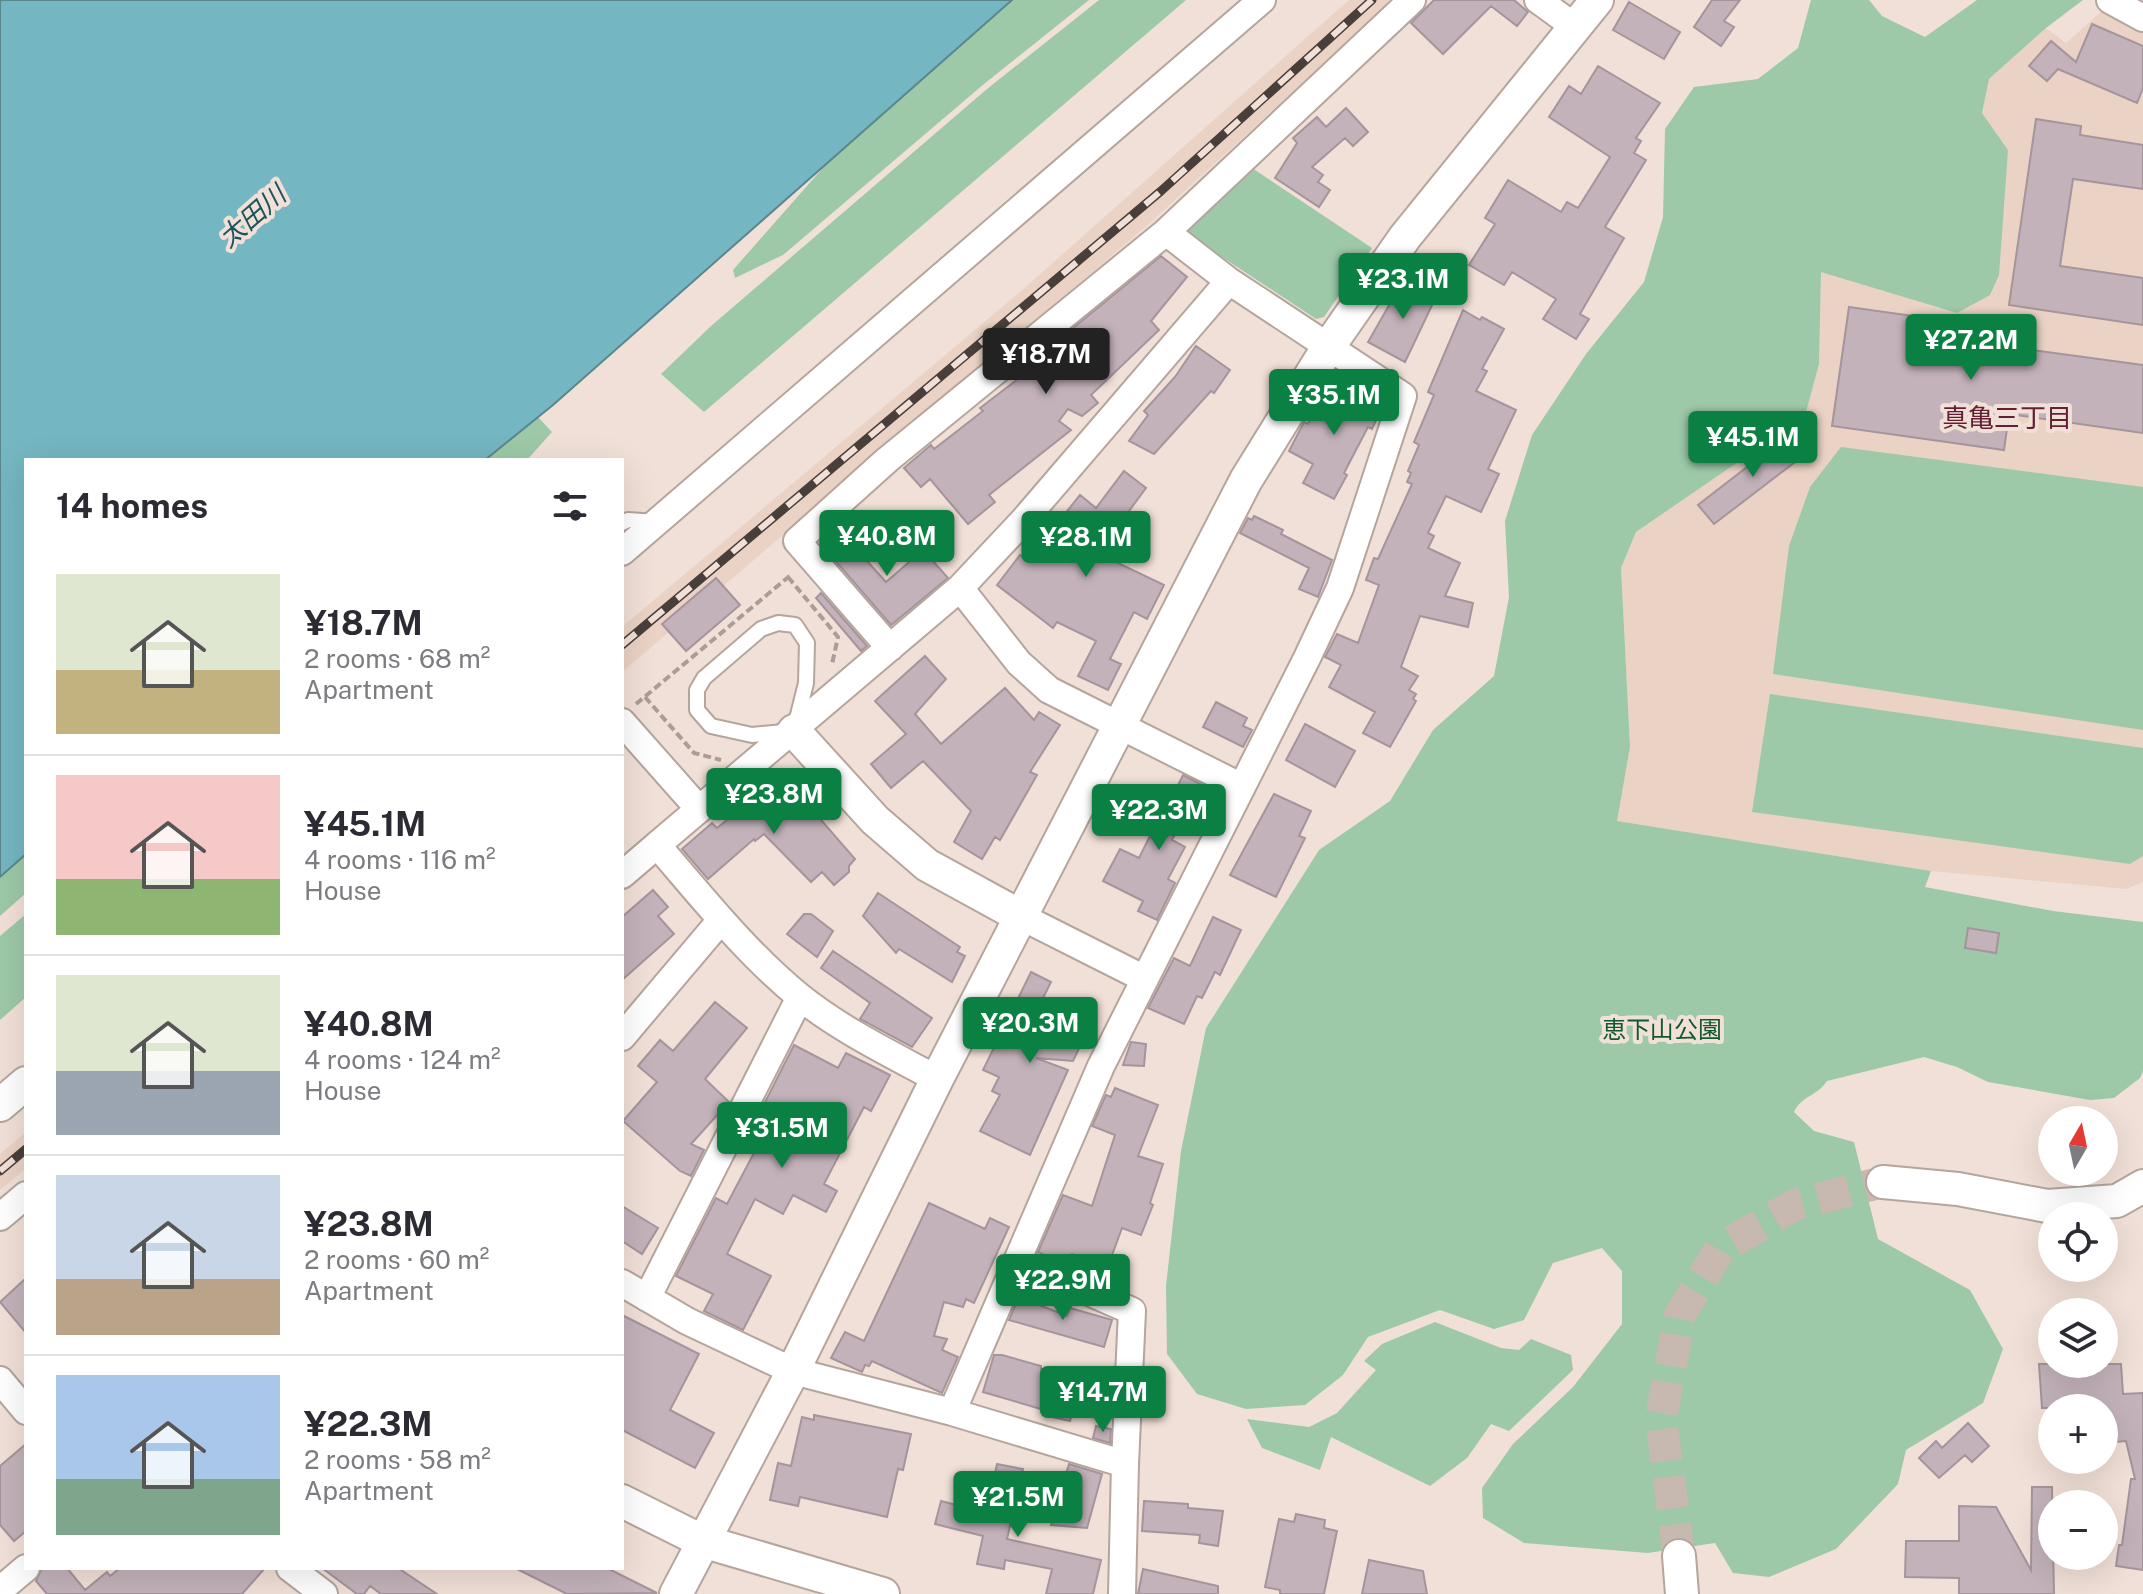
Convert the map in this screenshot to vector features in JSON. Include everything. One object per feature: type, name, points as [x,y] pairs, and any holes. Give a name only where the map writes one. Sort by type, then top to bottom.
[{"type":"street","points":[[624,550],[1262,0]]},
{"type":"street","points":[[890,648],[797,541],[887,460],[1166,232],[1412,0]]},
{"type":"street","points":[[1538,0],[1575,27]]},
{"type":"street","points":[[676,1594],[793,1371],[1020,916],[1246,480],[1329,346],[1405,237],[1597,0]]},
{"type":"street","points":[[2110,0],[2143,18]]},
{"type":"street","points":[[952,1412],[1101,1066],[1340,588],[1403,396],[1229,281],[1166,232]]},
{"type":"street","points":[[624,873],[960,588],[1023,521],[1229,281]]},
{"type":"street","points":[[960,588],[1019,663],[1049,690],[1242,787]]},
{"type":"street","points":[[628,714],[699,809]]},
{"type":"street","points":[[794,731],[875,820],[927,865],[1145,979]]},
{"type":"street","points":[[657,845],[721,920],[800,997],[861,1037],[937,1079]]},
{"type":"street","points":[[624,1035],[721,920]]},
{"type":"street","points":[[647,1298],[800,997]]},
{"type":"street","points":[[0,1105],[24,1085]]},
{"type":"street","points":[[1883,1182],[1958,1189],[2047,1206],[2117,1201],[2143,1186]]},
{"type":"street","points":[[0,1217],[24,1197]]},
{"type":"street","points":[[1018,1261],[1132,1311],[1122,1594]]},
{"type":"street","points":[[624,1284],[687,1321],[793,1371],[952,1412],[1125,1464]]},
{"type":"street","points":[[0,1380],[24,1409]]},
{"type":"street","points":[[624,1502],[702,1541],[883,1594]]},
{"type":"street","points":[[1679,1556],[1682,1594]]},
{"type":"street","points":[[0,1590],[24,1570]]},
{"type":"street","points":[[291,1579],[324,1594]]},
{"type":"lane","points":[[624,522],[657,522]]},
{"type":"lane","points":[[778,623],[795,625],[807,643],[806,683],[794,731],[752,735],[711,726],[697,710],[697,690],[704,678],[761,629],[778,623]]},
{"type":"path","points":[[628,714],[811,557]]},
{"type":"path","points":[[645,697],[694,753],[719,760],[728,758]]},
{"type":"shaded area","points":[[1349,0],[1389,0],[1367,24],[1150,223],[624,670],[624,625],[1020,292]]},
{"type":"shaded area","points":[[2103,10],[2143,28],[2143,882],[2126,889],[1931,871],[1616,821],[1630,747],[1621,568],[1636,532],[1805,416],[1819,364],[1821,271],[1957,313],[2008,150],[1982,113],[1989,79],[2046,28],[2066,43]]},
{"type":"shaded area","points":[[24,1134],[24,1170],[0,1190],[0,1154]]},
{"type":"green space","points":[[1012,0],[1089,0],[984,84],[783,255],[735,278],[733,270],[829,161]]},
{"type":"green space","points":[[1099,0],[1186,0],[704,412],[661,374],[711,326],[987,89]]},
{"type":"green space","name":"恵下山公園","points":[[1811,0],[1869,0],[1882,16],[1925,37],[1977,0],[2083,0],[1989,79],[1982,113],[2008,150],[1999,275],[1990,295],[1957,313],[1821,272],[1819,364],[1805,416],[1636,532],[1621,568],[1630,747],[1617,821],[1931,871],[1925,887],[2053,911],[2143,922],[2143,1071],[2140,1078],[2114,1098],[2090,1100],[1988,1082],[1957,1067],[1924,1057],[1827,1081],[1797,1106],[1794,1112],[1814,1131],[1854,1142],[1878,1239],[1970,1290],[2003,1349],[1983,1403],[1906,1450],[1898,1484],[1836,1549],[1769,1577],[1733,1573],[1715,1543],[1648,1553],[1524,1543],[1483,1518],[1482,1488],[1513,1444],[1573,1387],[1622,1324],[1622,1271],[1602,1248],[1553,1263],[1524,1320],[1494,1329],[1440,1310],[1368,1337],[1343,1375],[1305,1405],[1246,1409],[1197,1394],[1167,1354],[1166,1286],[1181,1151],[1206,1028],[1319,850],[1390,801],[1433,730],[1494,676],[1509,597],[1505,521],[1532,435],[1586,354],[1644,282],[1663,217],[1665,129],[1694,87],[1758,79],[1798,48]]},
{"type":"green space","points":[[1252,168],[1372,248],[1324,317],[1316,319],[1189,235],[1189,224]]},
{"type":"green space","points":[[538,417],[552,432],[529,458],[487,458]]},
{"type":"green space","points":[[1841,447],[2143,487],[2143,730],[1773,674],[1789,546],[1810,487]]},
{"type":"green space","points":[[1770,694],[2143,748],[2143,856],[2130,864],[1752,812]]},
{"type":"green space","points":[[24,856],[24,895],[0,916],[0,877]]},
{"type":"green space","points":[[24,916],[24,999],[0,1020],[0,936]]},
{"type":"green space","points":[[1435,1322],[1501,1348],[1519,1350],[1531,1339],[1571,1355],[1573,1370],[1509,1431],[1491,1424],[1467,1458],[1430,1486],[1331,1437],[1320,1470],[1262,1448],[1247,1419],[1309,1427],[1337,1413],[1376,1370],[1364,1361],[1382,1344]]},
{"type":"water","name":"太田川","points":[[0,0],[1012,0],[553,405],[487,458],[24,458],[24,856],[0,877]]},
{"type":"building","points":[[1434,0],[1514,0],[1528,12],[1517,26],[1491,6],[1443,54],[1411,23]]},
{"type":"building","points":[[1712,0],[1740,0],[1724,21],[1734,27],[1721,46],[1694,27]]},
{"type":"building","points":[[1629,2],[1680,32],[1664,59],[1613,30]]},
{"type":"building","points":[[2092,24],[2143,46],[2143,88],[2137,103],[2058,69],[2047,81],[2029,66],[2051,41],[2076,62]]},
{"type":"building","points":[[1598,66],[1660,103],[1636,138],[1641,141],[1634,153],[1646,160],[1605,227],[1624,238],[1580,314],[1589,319],[1576,339],[1543,319],[1556,299],[1512,272],[1504,285],[1469,265],[1495,224],[1485,218],[1508,180],[1561,212],[1567,202],[1578,208],[1610,157],[1549,117],[1569,86],[1581,94]]},
{"type":"building","points":[[1346,108],[1368,132],[1353,146],[1345,138],[1312,167],[1323,175],[1318,182],[1330,190],[1319,207],[1275,178],[1297,143],[1293,138],[1317,117],[1326,127]]},
{"type":"building","points":[[2036,119],[2081,126],[2080,135],[2143,145],[2143,189],[2073,179],[2060,266],[2143,278],[2143,325],[2009,305]]},
{"type":"building","points":[[1161,256],[1187,277],[1151,321],[1159,330],[1091,395],[1098,403],[1082,416],[1068,409],[1059,421],[1071,430],[989,495],[995,502],[968,524],[930,479],[921,487],[904,468],[931,445],[934,449],[983,411],[980,408],[1031,369],[1028,365]]},
{"type":"building","points":[[1404,279],[1436,297],[1405,362],[1368,342]]},
{"type":"building","points":[[1849,307],[2020,331],[2018,348],[2143,365],[2143,433],[2009,414],[2004,450],[1832,426]]},
{"type":"building","points":[[1463,310],[1504,329],[1482,369],[1487,371],[1476,391],[1516,410],[1488,469],[1499,474],[1481,512],[1446,496],[1428,533],[1434,536],[1428,548],[1460,563],[1445,596],[1473,603],[1468,627],[1420,616],[1401,667],[1418,676],[1409,690],[1416,694],[1413,699],[1416,701],[1390,747],[1363,733],[1375,712],[1329,687],[1341,665],[1325,657],[1337,634],[1358,643],[1379,585],[1366,580],[1412,484],[1407,482],[1411,473],[1408,471],[1419,445],[1414,442],[1434,395],[1428,392]]},
{"type":"building","points":[[1196,346],[1230,370],[1214,393],[1211,391],[1154,454],[1129,441],[1148,415],[1144,411],[1175,377]]},
{"type":"building","points":[[1328,384],[1355,398],[1359,391],[1384,403],[1372,429],[1368,427],[1344,473],[1347,475],[1334,499],[1303,483],[1313,464],[1289,451],[1304,422],[1308,424]]},
{"type":"building","points":[[1791,433],[1805,451],[1803,456],[1714,524],[1698,505]]},
{"type":"building","points":[[1124,471],[1146,488],[1118,526],[1122,529],[1101,555],[1164,585],[1147,619],[1134,612],[1110,659],[1121,664],[1108,690],[1078,676],[1096,641],[1057,622],[1053,628],[997,585],[1020,555],[1027,561],[1080,495],[1096,508]]},
{"type":"building","points":[[1254,516],[1283,530],[1281,534],[1332,560],[1318,597],[1299,589],[1309,568],[1240,533],[1248,518],[1252,520]]},
{"type":"building","points":[[838,529],[886,582],[923,550],[948,578],[891,625],[821,544]]},
{"type":"building","points":[[716,578],[740,605],[686,651],[662,624]]},
{"type":"building","points":[[821,593],[867,646],[861,651],[816,598]]},
{"type":"building","points":[[925,656],[946,679],[915,714],[941,744],[1005,688],[1034,720],[1039,712],[1060,725],[1030,772],[1037,775],[1000,840],[995,837],[982,859],[954,842],[971,811],[923,761],[891,788],[871,764],[906,734],[875,701]]},
{"type":"building","points":[[1216,702],[1247,718],[1243,726],[1252,730],[1243,747],[1203,727]]},
{"type":"building","points":[[1305,724],[1355,751],[1335,787],[1286,760]]},
{"type":"building","points":[[1183,775],[1216,792],[1204,815],[1189,808],[1172,840],[1185,847],[1168,879],[1175,883],[1157,920],[1138,911],[1143,901],[1103,881],[1120,849],[1139,858]]},
{"type":"building","points":[[773,783],[789,783],[855,859],[849,866],[849,872],[834,885],[822,872],[811,882],[764,834],[708,879],[682,849],[712,823],[717,828]]},
{"type":"building","points":[[1274,794],[1311,811],[1299,836],[1305,838],[1276,897],[1230,875]]},
{"type":"building","points":[[653,890],[668,907],[658,916],[674,934],[624,978],[624,915]]},
{"type":"building","points":[[878,893],[960,947],[957,952],[965,956],[952,982],[899,949],[896,953],[863,916]]},
{"type":"building","points":[[804,914],[811,914],[833,931],[817,957],[787,934]]},
{"type":"building","points":[[1213,917],[1241,930],[1220,975],[1215,972],[1202,998],[1197,996],[1184,1024],[1148,1008],[1174,958],[1190,966]]},
{"type":"building","points":[[1968,928],[1999,933],[1996,953],[1965,948]]},
{"type":"building","points":[[833,951],[932,1018],[912,1047],[860,1019],[870,1003],[821,968]]},
{"type":"building","points":[[1031,972],[1051,982],[1042,1000],[1091,1024],[1073,1061],[1036,1058],[1068,1070],[1030,1155],[980,1131],[1000,1095],[992,1091],[999,1077],[983,1070]]},
{"type":"building","points":[[715,1002],[747,1028],[705,1079],[729,1102],[691,1144],[704,1150],[691,1176],[680,1171],[624,1122],[657,1082],[638,1066],[660,1040],[673,1051]]},
{"type":"building","points":[[1131,1042],[1146,1044],[1144,1066],[1123,1065]]},
{"type":"building","points":[[794,1045],[838,1068],[846,1053],[890,1075],[871,1111],[864,1107],[824,1184],[837,1191],[826,1212],[793,1195],[783,1214],[755,1199],[727,1254],[771,1276],[743,1330],[704,1311],[713,1294],[676,1276],[716,1198],[727,1204],[764,1134],[752,1128]]},
{"type":"building","points":[[1115,1088],[1158,1105],[1138,1156],[1163,1164],[1150,1203],[1153,1205],[1141,1235],[1122,1228],[1108,1266],[1072,1254],[1068,1265],[1038,1252],[1063,1195],[1092,1206],[1115,1135],[1092,1126],[1106,1095],[1111,1097]]},
{"type":"building","points":[[929,1203],[985,1229],[990,1218],[1009,1227],[974,1303],[966,1299],[963,1307],[944,1302],[934,1336],[947,1339],[942,1350],[958,1357],[942,1393],[872,1361],[869,1366],[865,1365],[862,1372],[831,1358],[845,1332],[864,1341]]},
{"type":"building","points":[[624,1207],[658,1228],[642,1254],[624,1242]]},
{"type":"building","points":[[24,1280],[24,1331],[0,1302]]},
{"type":"building","points":[[1019,1297],[1067,1316],[1070,1308],[1112,1320],[1104,1347],[1009,1320]]},
{"type":"building","points":[[624,1316],[699,1354],[670,1410],[714,1433],[695,1468],[624,1431]]},
{"type":"building","points":[[994,1355],[1080,1378],[1070,1421],[1043,1415],[1044,1410],[983,1392]]},
{"type":"building","points":[[2118,1364],[2121,1364],[2123,1394],[2143,1393],[2143,1570],[2118,1566],[2131,1479],[2135,1479],[2126,1441],[2118,1442],[2118,1394],[2041,1394],[2040,1378],[2118,1378]]},
{"type":"building","points":[[814,1415],[911,1434],[903,1470],[898,1469],[887,1517],[800,1497],[798,1506],[770,1500],[778,1463],[791,1466],[802,1417],[814,1420]]},
{"type":"building","points":[[1968,1423],[1989,1446],[1972,1462],[1965,1455],[1939,1478],[1919,1458],[1936,1441],[1942,1448]]},
{"type":"building","points":[[1096,1426],[1111,1429],[1110,1443],[1093,1438]]},
{"type":"building","points":[[24,1446],[24,1533],[14,1541],[0,1525],[0,1466]]},
{"type":"building","points":[[997,1464],[1023,1469],[1007,1539],[1101,1560],[1093,1594],[1046,1594],[1052,1569],[1005,1560],[1004,1569],[977,1564],[983,1536],[935,1524],[941,1501],[987,1513]]},
{"type":"building","points":[[1069,1464],[1102,1474],[1087,1528],[1051,1525]]},
{"type":"building","points":[[2032,1487],[2052,1487],[2052,1490],[2038,1490],[2038,1570],[2054,1570],[2054,1594],[1959,1594],[1959,1578],[1905,1577],[1906,1541],[1959,1541],[1959,1506],[1996,1507],[2031,1570]]},
{"type":"building","points":[[1144,1501],[1188,1504],[1188,1508],[1223,1511],[1218,1546],[1199,1543],[1200,1535],[1142,1531]]},
{"type":"building","points":[[1296,1514],[1325,1520],[1324,1528],[1337,1531],[1324,1594],[1280,1594],[1280,1590],[1265,1587],[1279,1519],[1294,1522]]},
{"type":"building","points":[[1369,1560],[1423,1571],[1427,1594],[1362,1594]]},
{"type":"building","points":[[1143,1569],[1218,1586],[1218,1594],[1138,1594]]},
{"type":"building","points":[[41,1570],[69,1570],[85,1590],[107,1572],[110,1576],[118,1570],[263,1570],[242,1594],[47,1594],[36,1581]]},
{"type":"building","points":[[325,1570],[401,1570],[437,1594],[381,1594],[370,1586],[364,1594],[357,1594]]},
{"type":"building","points":[[519,1570],[611,1570],[657,1593],[567,1594]]},
{"type":"tunnel","points":[[1679,1556],[1661,1418],[1680,1315],[1720,1249],[1794,1205],[1883,1182]]},
{"type":"railway","points":[[624,643],[1161,191],[1372,0]]},
{"type":"railway","points":[[0,1171],[24,1151]]},
{"type":"district","name":"真亀三丁目","points":[[2007,417]]}]
